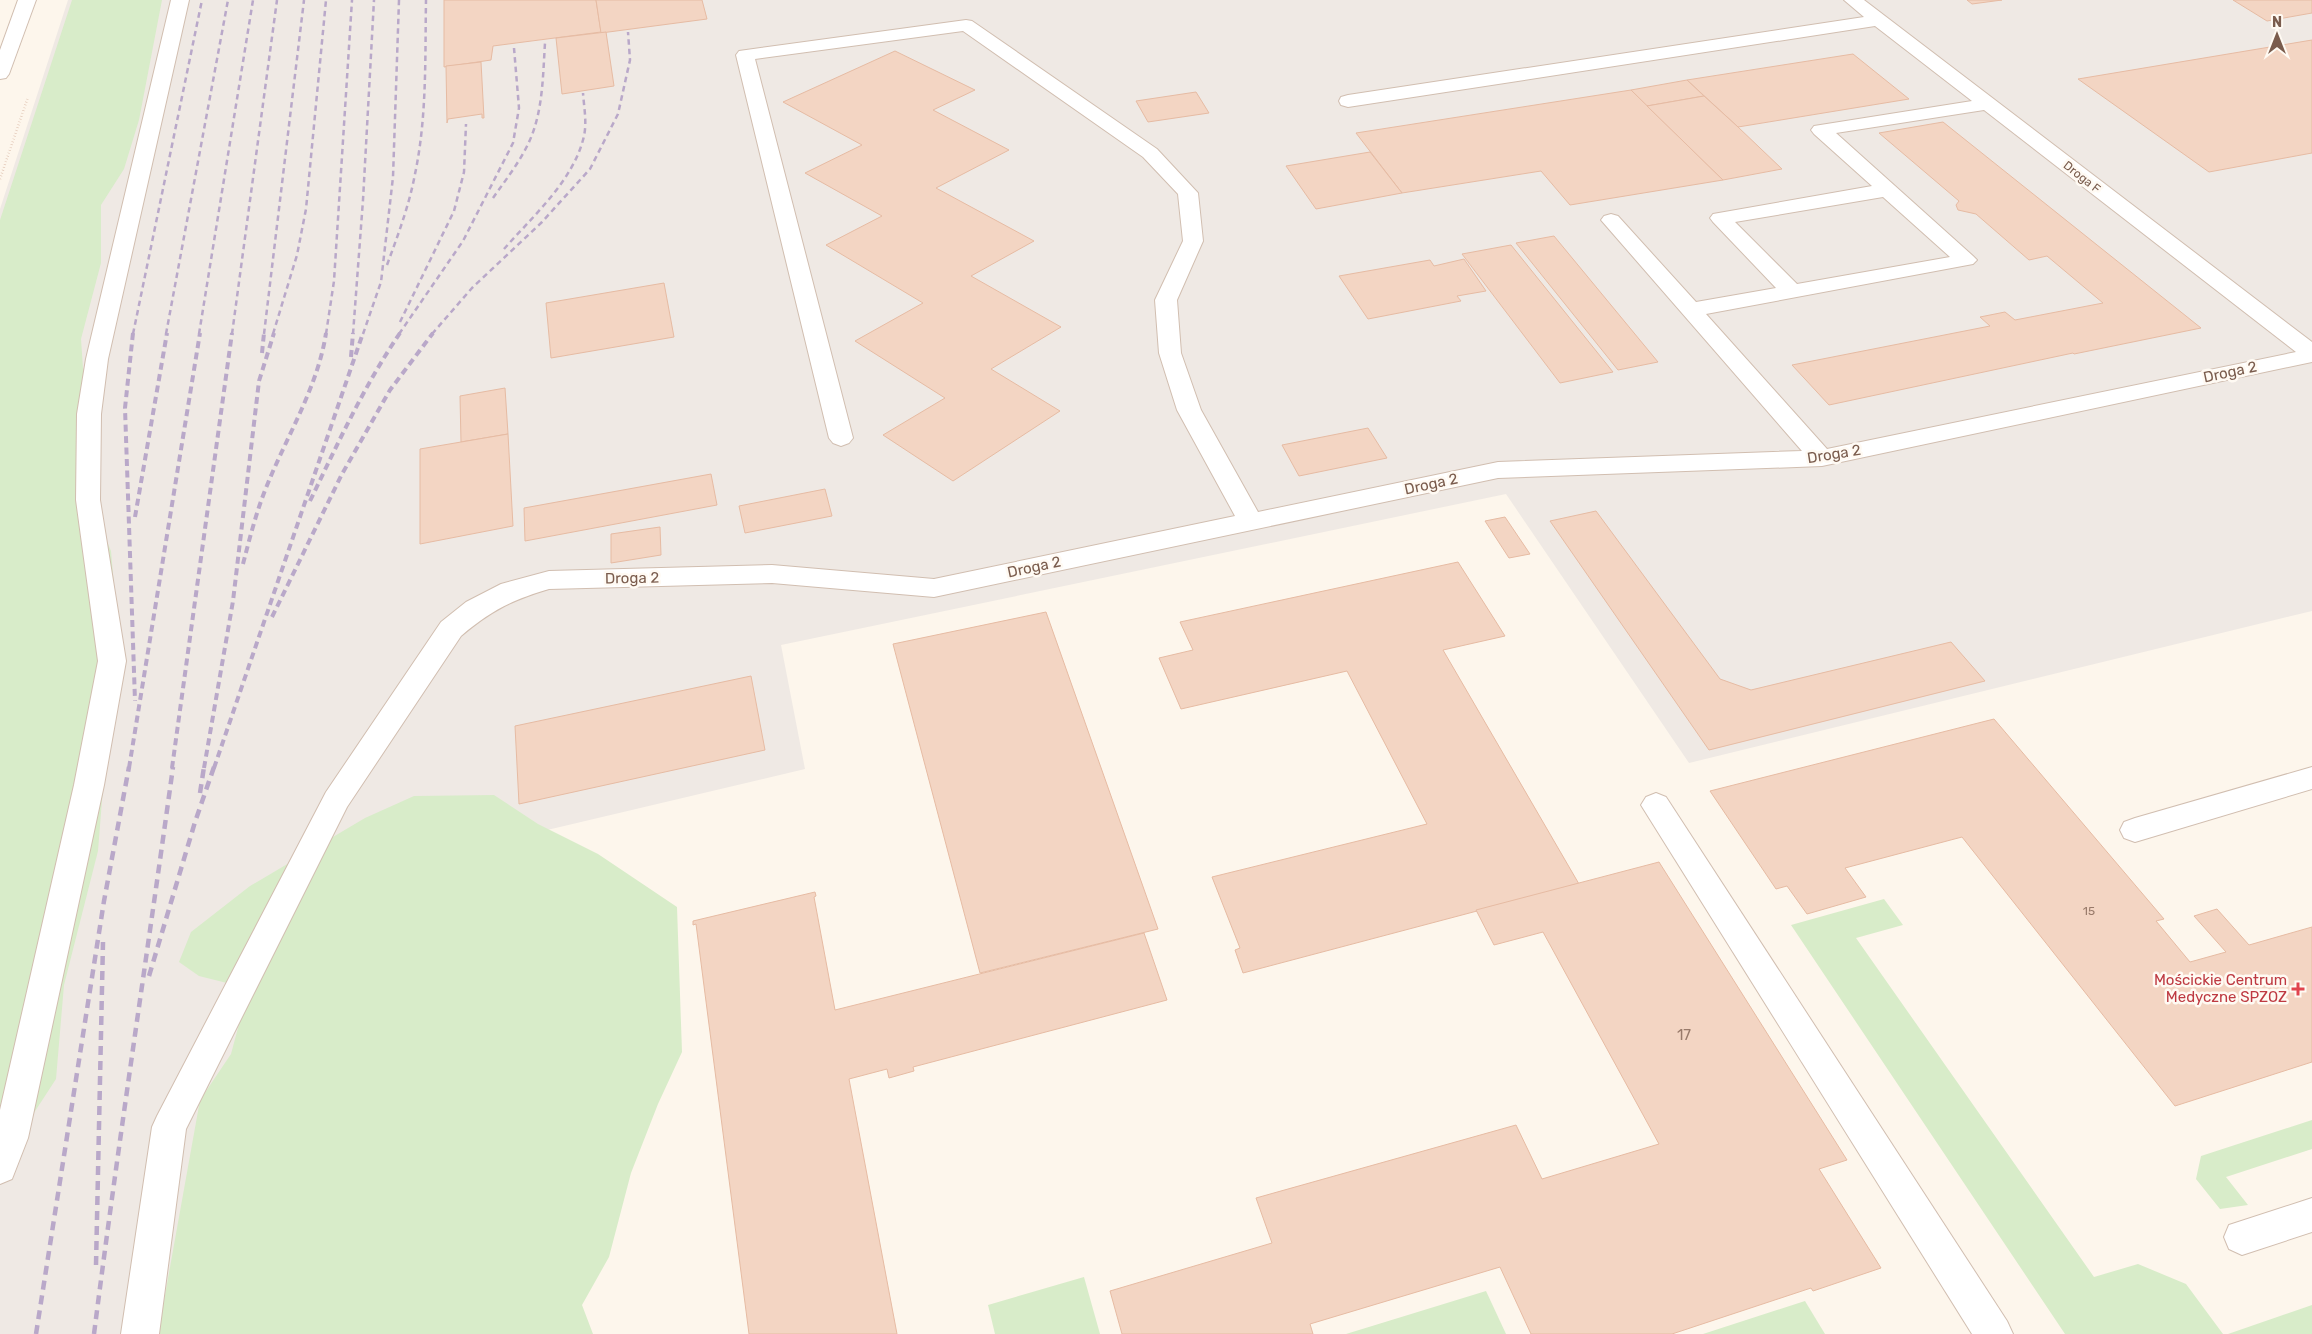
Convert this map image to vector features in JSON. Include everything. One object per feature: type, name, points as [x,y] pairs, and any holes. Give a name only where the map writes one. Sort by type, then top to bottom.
[{"type":"street","points":[[0,74],[27,0]]},
{"type":"street","points":[[0,1167],[14,1129],[89,785],[112,661],[88,500],[89,414],[97,359],[180,0]]},
{"type":"street","name":"Droga F","points":[[1853,0],[2312,354]]},
{"type":"street","points":[[1348,101],[1878,20]]},
{"type":"street","points":[[841,438],[745,54],[966,25],[1150,153],[1188,193],[1192,242],[1166,300],[1170,353],[1188,410],[1251,522]]},
{"type":"street","points":[[1691,310],[1966,260],[1821,130],[1987,104]]},
{"type":"street","points":[[1792,292],[1720,218],[1887,190]]},
{"type":"street","points":[[1611,220],[1822,458]]},
{"type":"street","name":"Droga 2","points":[[140,1334],[169,1127],[336,800],[451,630],[475,609],[510,591],[549,580],[772,574],[934,588],[1498,470],[1822,458],[2312,354]]},
{"type":"street","points":[[2135,830],[2312,778]]},
{"type":"street","points":[[1656,805],[1994,1334]]},
{"type":"street","points":[[2242,1236],[2312,1215]]},
{"type":"shaded area","points":[[68,0],[2312,0],[2312,611],[1689,763],[1506,494],[781,645],[805,769],[357,875],[206,1334],[0,1334],[0,209]]},
{"type":"green space","points":[[72,0],[162,0],[139,120],[124,169],[101,205],[101,263],[81,339],[83,368],[99,393],[82,482],[111,551],[115,597],[98,851],[64,985],[56,1079],[0,1165],[0,220]]},
{"type":"green space","points":[[494,795],[538,824],[598,854],[677,907],[682,1052],[658,1104],[631,1173],[609,1257],[582,1305],[593,1334],[158,1334],[200,1100],[231,1054],[242,1013],[243,987],[199,976],[179,962],[191,932],[250,886],[365,818],[414,796]]},
{"type":"green space","points":[[1884,899],[1903,925],[1856,938],[2094,1277],[2138,1264],[2186,1284],[2223,1334],[2065,1334],[1791,925]]},
{"type":"green space","points":[[2312,1120],[2312,1149],[2226,1177],[2248,1205],[2220,1209],[2196,1179],[2201,1156]]},
{"type":"green space","points":[[1084,1277],[1100,1334],[995,1334],[988,1305]]},
{"type":"green space","points":[[1486,1291],[1506,1334],[1346,1334]]},
{"type":"green space","points":[[1805,1301],[1825,1334],[1703,1334]]},
{"type":"green space","points":[[2312,1305],[2312,1334],[2228,1334]]},
{"type":"building","points":[[444,0],[596,0],[601,32],[493,46],[491,60],[444,67]]},
{"type":"building","points":[[596,0],[702,0],[707,19],[601,33]]},
{"type":"building","points":[[1967,0],[2002,0],[1972,4]]},
{"type":"building","points":[[2233,0],[2312,0],[2312,13],[2267,21]]},
{"type":"building","points":[[606,32],[614,86],[562,94],[556,38]]},
{"type":"building","points":[[2312,40],[2312,153],[2209,172],[2078,79]]},
{"type":"building","points":[[895,51],[975,90],[933,110],[1009,150],[936,188],[1034,241],[971,276],[1061,327],[991,369],[1060,411],[953,481],[883,435],[945,398],[855,341],[923,303],[826,245],[882,216],[805,173],[862,145],[783,102]]},
{"type":"building","points":[[1853,54],[1909,99],[1738,127],[1687,80]]},
{"type":"building","points":[[481,62],[484,118],[482,118],[482,114],[448,119],[447,123],[446,66]]},
{"type":"building","points":[[1687,80],[1704,96],[1647,106],[1631,90]]},
{"type":"building","points":[[1631,90],[1723,180],[1570,205],[1541,171],[1402,193],[1356,133]]},
{"type":"building","points":[[1196,92],[1209,113],[1148,122],[1136,101]]},
{"type":"building","points":[[1704,96],[1782,169],[1723,180],[1647,106]]},
{"type":"building","points":[[1943,122],[2201,328],[1829,405],[1792,365],[1990,326],[1980,317],[2005,312],[2015,320],[2103,303],[2047,256],[2029,260],[1976,214],[1958,210],[1956,205],[1959,201],[1879,133]]},
{"type":"building","points":[[1370,152],[1402,193],[1316,209],[1286,166]]},
{"type":"building","points":[[1554,236],[1658,362],[1618,370],[1516,243]]},
{"type":"building","points":[[1511,245],[1613,372],[1560,383],[1462,254]]},
{"type":"building","points":[[1464,259],[1486,291],[1457,296],[1461,301],[1368,319],[1339,276],[1430,260],[1434,266]]},
{"type":"building","points":[[664,283],[674,337],[551,358],[546,303]]},
{"type":"building","points":[[505,388],[508,434],[461,442],[460,396]]},
{"type":"building","points":[[1368,428],[1387,458],[1299,476],[1282,445]]},
{"type":"building","points":[[508,434],[513,526],[420,544],[420,449]]},
{"type":"building","points":[[711,474],[717,505],[525,541],[524,508]]},
{"type":"building","points":[[825,489],[832,516],[745,533],[739,506]]},
{"type":"building","points":[[1596,511],[1720,679],[1751,690],[1951,642],[1985,681],[1709,750],[1550,521]]},
{"type":"building","points":[[1505,517],[1530,554],[1509,558],[1485,521]]},
{"type":"building","points":[[660,527],[661,555],[611,563],[611,534]]},
{"type":"building","points":[[1458,562],[1505,636],[1443,650],[1579,884],[1243,973],[1235,950],[1240,948],[1212,877],[1427,824],[1347,671],[1181,709],[1159,658],[1193,650],[1180,622]]},
{"type":"building","points":[[1046,612],[1158,929],[980,973],[893,644]]},
{"type":"building","points":[[751,676],[765,750],[519,804],[515,726]]},
{"type":"building","points":[[1994,719],[2164,919],[2156,921],[2190,962],[2226,952],[2194,916],[2217,909],[2249,945],[2312,927],[2312,1062],[2175,1106],[1962,837],[1845,868],[1866,897],[1807,914],[1787,886],[1776,889],[1710,791]]},
{"type":"building","points":[[1659,862],[1847,1160],[1819,1169],[1881,1268],[1813,1291],[1811,1288],[1672,1334],[1531,1334],[1500,1267],[1310,1324],[1313,1334],[1122,1334],[1110,1291],[1272,1243],[1256,1198],[1516,1125],[1542,1179],[1659,1144],[1543,932],[1494,945],[1476,910]]},
{"type":"building","points":[[815,892],[816,896],[814,897],[835,1010],[1144,933],[1167,1000],[913,1067],[914,1071],[889,1078],[887,1069],[849,1079],[897,1334],[749,1334],[696,924],[693,925],[693,921]]},
{"type":"railway","points":[[133,334],[202,0]]},
{"type":"railway","points":[[166,334],[228,0]]},
{"type":"railway","points":[[199,334],[253,0]]},
{"type":"railway","points":[[232,334],[277,0]]},
{"type":"railway","points":[[264,334],[304,0]]},
{"type":"railway","points":[[273,334],[297,255],[306,209],[326,0]]},
{"type":"railway","points":[[326,334],[334,281],[352,0]]},
{"type":"railway","points":[[353,334],[363,200],[374,0]]},
{"type":"railway","points":[[363,334],[381,282],[393,177],[399,0]]},
{"type":"railway","points":[[387,265],[413,186],[419,153],[425,87],[426,0]]},
{"type":"railway","points":[[432,334],[472,288],[542,222],[590,169],[618,114],[630,60],[628,32]]},
{"type":"railway","points":[[493,198],[519,160],[536,124],[543,78],[545,43]]},
{"type":"railway","points":[[399,334],[463,241],[513,143],[519,108],[514,48]]},
{"type":"railway","points":[[504,249],[551,197],[571,168],[579,152],[585,131],[583,93]]},
{"type":"railway","points":[[400,322],[454,211],[464,172],[466,124]]},
{"type":"railway","points":[[133,333],[125,408],[135,701]]},
{"type":"railway","points":[[135,517],[167,333]]},
{"type":"railway","points":[[129,768],[200,333]]},
{"type":"railway","points":[[172,768],[232,333]]},
{"type":"railway","points":[[262,353],[264,333]]},
{"type":"railway","points":[[204,768],[233,601],[259,381],[274,333]]},
{"type":"railway","points":[[243,564],[260,503],[302,410],[322,353],[326,333]]},
{"type":"railway","points":[[351,357],[353,333]]},
{"type":"railway","points":[[214,768],[363,333]]},
{"type":"railway","points":[[310,501],[363,394],[400,333]]},
{"type":"railway","points":[[272,617],[342,474],[390,390],[433,333]]},
{"type":"railway","points":[[36,1334],[104,901],[129,767]]},
{"type":"railway","points":[[94,1334],[173,767]]},
{"type":"railway","points":[[200,793],[204,767]]},
{"type":"railway","points":[[149,976],[195,822],[214,767]]},
{"type":"railway","points":[[96,1265],[103,942]]},
{"type":"place","name":"Mościckie Centrum Medyczne SPZOZ","points":[[2298,989]]}]
